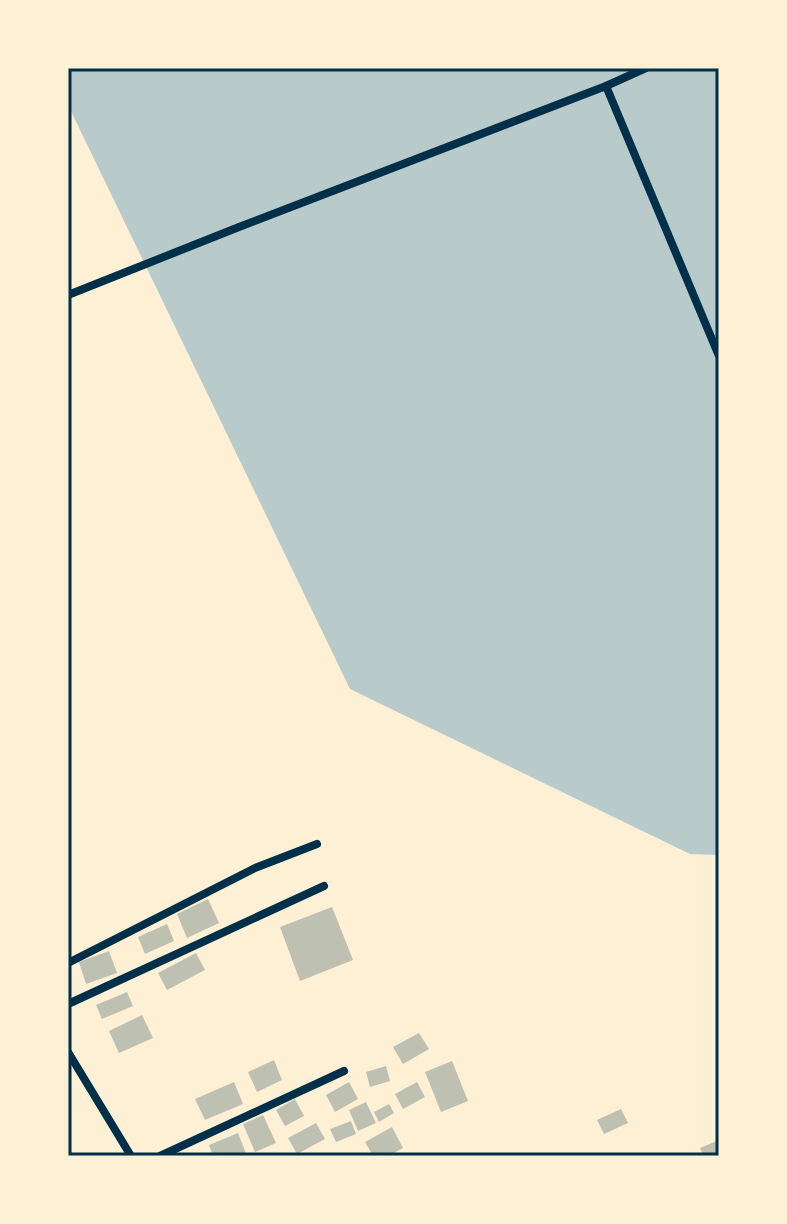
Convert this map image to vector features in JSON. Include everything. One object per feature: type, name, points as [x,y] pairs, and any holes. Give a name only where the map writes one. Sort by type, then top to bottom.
[{"type":"street","points":[[68,295],[646,68]]},
{"type":"street","points":[[606,86],[719,356]]},
{"type":"street","points":[[68,963],[255,868],[317,844]]},
{"type":"street","points":[[68,1004],[324,886]]},
{"type":"street","points":[[68,1052],[131,1156]]},
{"type":"street","points":[[160,1156],[344,1071]]},
{"type":"shaded area","points":[[68,68],[719,68],[719,855],[690,854],[350,689],[68,105]]},
{"type":"building","points":[[208,899],[219,923],[187,938],[177,914]]},
{"type":"building","points":[[332,907],[353,960],[300,981],[280,927]]},
{"type":"building","points":[[167,924],[174,941],[145,954],[138,937]]},
{"type":"building","points":[[109,951],[117,973],[86,984],[79,962]]},
{"type":"building","points":[[196,953],[205,970],[167,990],[158,973]]},
{"type":"building","points":[[127,992],[133,1006],[102,1019],[96,1005]]},
{"type":"building","points":[[142,1015],[153,1038],[119,1053],[109,1031]]},
{"type":"building","points":[[419,1033],[429,1049],[403,1064],[393,1047]]},
{"type":"building","points":[[274,1060],[282,1080],[257,1092],[248,1072]]},
{"type":"building","points":[[452,1061],[468,1101],[441,1112],[425,1072]]},
{"type":"building","points":[[386,1066],[390,1081],[370,1087],[366,1072]]},
{"type":"building","points":[[234,1082],[243,1104],[205,1120],[195,1099]]},
{"type":"building","points":[[349,1082],[358,1099],[335,1112],[326,1095]]},
{"type":"building","points":[[417,1082],[425,1097],[403,1109],[395,1094]]},
{"type":"building","points":[[295,1099],[304,1116],[285,1126],[276,1110]]},
{"type":"building","points":[[366,1102],[376,1123],[358,1131],[349,1110]]},
{"type":"building","points":[[389,1104],[394,1113],[379,1122],[374,1112]]},
{"type":"building","points":[[621,1109],[628,1123],[604,1134],[597,1120]]},
{"type":"building","points":[[263,1115],[276,1143],[255,1152],[243,1124]]},
{"type":"building","points":[[351,1121],[356,1134],[336,1142],[330,1129]]},
{"type":"building","points":[[316,1123],[325,1139],[297,1154],[288,1138]]},
{"type":"building","points":[[392,1127],[403,1148],[388,1156],[373,1156],[365,1142]]},
{"type":"building","points":[[238,1133],[247,1156],[213,1156],[209,1145]]},
{"type":"building","points":[[719,1140],[719,1156],[704,1156],[700,1148]]}]
